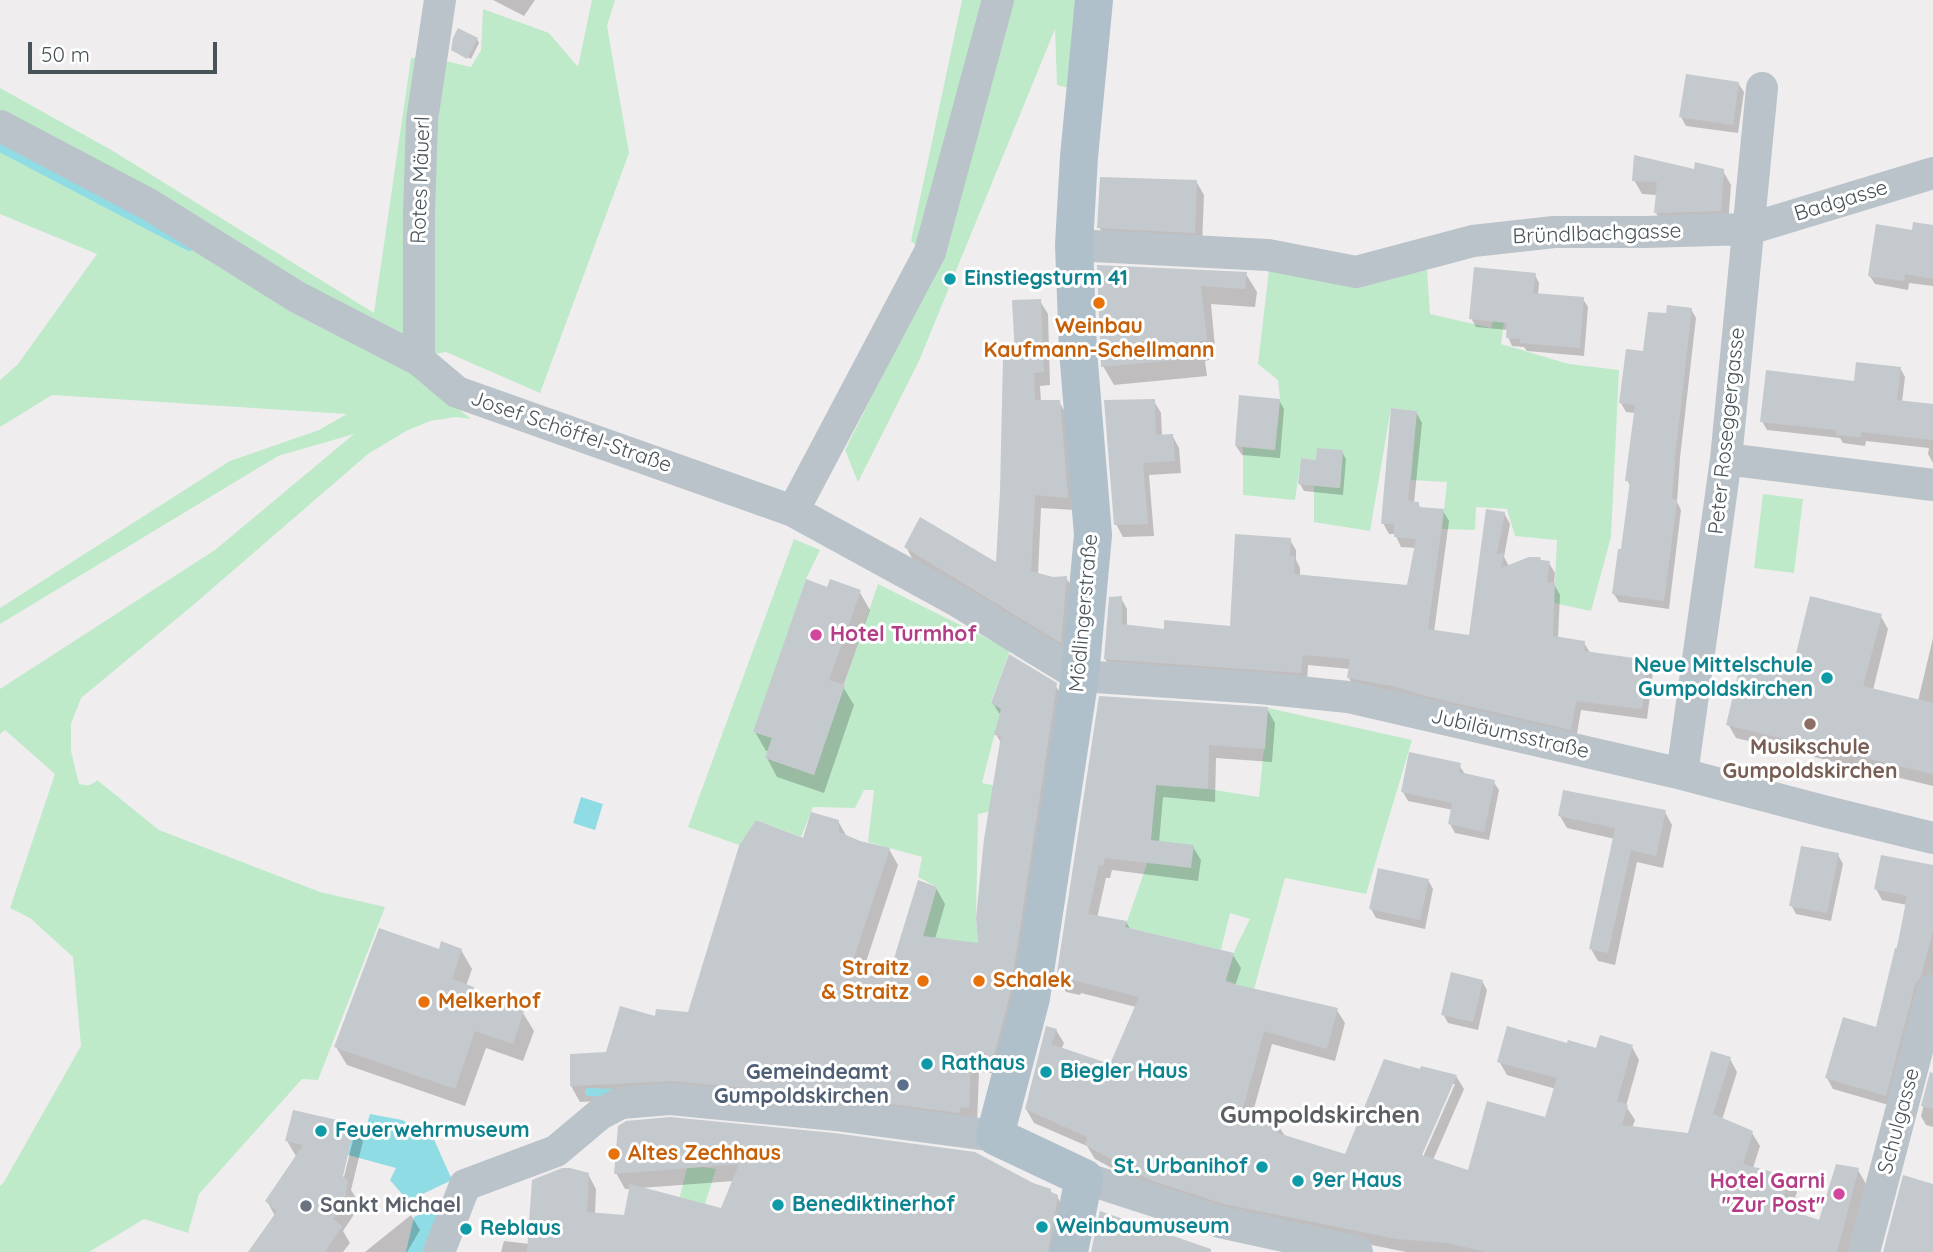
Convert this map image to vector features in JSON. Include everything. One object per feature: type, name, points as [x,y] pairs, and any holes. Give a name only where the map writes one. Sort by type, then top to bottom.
[{"type":"main road","name":"Mödlingerstraße","points":[[995,1136],[1031,998],[1080,676],[1093,536],[1078,350],[1074,246],[1079,157],[1094,0]]},
{"type":"main road","points":[[995,1136],[1084,1178],[1069,1252]]},
{"type":"street","name":"Rotes Mäuerl","points":[[419,360],[422,120],[440,0]]},
{"type":"street","points":[[793,510],[930,252],[998,0]]},
{"type":"street","name":"Peter Roseggergasse","points":[[1682,774],[1726,458],[1762,88]]},
{"type":"street","name":"Josef Schöffel-Straße","points":[[0,126],[150,205],[297,297],[419,360],[457,392],[793,510],[959,602],[1080,676]]},
{"type":"street","name":"Badgasse","points":[[1749,229],[1933,173]]},
{"type":"street","name":"Bründlbachgasse","points":[[1074,246],[1268,255],[1356,272],[1474,241],[1554,232],[1749,229]]},
{"type":"street","points":[[1726,458],[1933,485]]},
{"type":"street","name":"Jubiläumsstraße","points":[[1080,676],[1348,697],[1682,774],[1933,838]]},
{"type":"street","name":"Schulgasse","points":[[1864,1252],[1933,990]]},
{"type":"street","points":[[439,1252],[464,1185],[556,1150],[600,1114],[621,1102],[670,1099],[836,1115],[995,1136]]},
{"type":"street","points":[[1084,1178],[1220,1222],[1357,1252]]},
{"type":"green space","points":[[592,0],[615,0],[607,26],[629,153],[540,393],[446,352],[398,360],[471,419],[456,417],[430,421],[406,431],[368,454],[81,698],[71,724],[71,751],[79,784],[89,785],[97,780],[159,830],[320,892],[385,907],[318,1080],[302,1079],[199,1194],[188,1233],[144,1219],[89,1252],[0,1252],[0,1186],[81,1046],[73,957],[30,918],[10,908],[55,774],[5,730],[0,734],[0,689],[215,550],[354,434],[278,456],[0,624],[0,608],[230,461],[319,430],[347,414],[52,395],[0,427],[0,380],[18,364],[97,254],[0,214],[0,88],[113,151],[374,313],[411,58],[437,59],[471,67],[481,50],[483,9],[549,33],[578,67]]},
{"type":"green space","points":[[962,0],[1083,0],[1074,89],[1057,85],[1055,29],[919,361],[858,482],[845,450],[938,264],[911,241]]},
{"type":"green space","points":[[1427,269],[1430,314],[1491,328],[1495,314],[1505,316],[1501,344],[1569,364],[1619,370],[1611,537],[1591,611],[1554,603],[1557,540],[1515,536],[1507,509],[1476,507],[1475,530],[1442,529],[1447,482],[1411,480],[1417,411],[1391,408],[1370,531],[1314,522],[1314,486],[1340,488],[1343,450],[1316,460],[1301,458],[1295,500],[1243,495],[1243,447],[1275,450],[1280,399],[1278,380],[1258,364],[1269,270]]},
{"type":"green space","points":[[1763,494],[1803,499],[1794,573],[1754,568]]},
{"type":"green space","points":[[794,539],[820,550],[806,579],[754,732],[772,738],[765,758],[814,775],[878,584],[1010,650],[991,702],[1001,709],[982,783],[1006,788],[1003,809],[978,814],[978,943],[921,944],[937,887],[918,877],[922,857],[868,842],[874,790],[864,790],[855,808],[813,807],[801,837],[756,820],[742,846],[688,827]]},
{"type":"green space","points":[[1268,708],[1412,740],[1366,894],[1285,878],[1219,1105],[1185,1170],[1236,984],[1226,980],[1236,947],[1250,919],[1230,913],[1221,950],[1125,927],[1147,864],[1156,785],[1259,797]]},
{"type":"green space","points":[[687,1168],[716,1169],[705,1204],[666,1252]]},
{"type":"water","points":[[581,797],[603,804],[595,830],[573,823]]},
{"type":"water","points":[[370,1114],[402,1120],[432,1135],[452,1180],[431,1252],[406,1252],[414,1217],[408,1201],[390,1180],[396,1168],[348,1155],[352,1137],[363,1137]]},
{"type":"pier","points":[[452,1180],[449,1201],[414,1217],[408,1201]]},
{"type":"building","points":[[458,28],[478,38],[467,59],[451,50]]},
{"type":"building","points":[[1686,74],[1739,82],[1733,125],[1679,117]]},
{"type":"building","points":[[1634,155],[1694,169],[1695,162],[1724,169],[1721,211],[1654,213],[1657,182],[1632,181]]},
{"type":"building","points":[[1100,177],[1197,180],[1195,233],[1097,228]]},
{"type":"building","points":[[1913,222],[1933,225],[1933,279],[1905,274],[1904,281],[1868,276],[1876,224],[1912,230]]},
{"type":"building","points":[[1097,265],[1247,272],[1245,289],[1201,286],[1207,340],[1195,342],[1197,358],[1101,367]]},
{"type":"building","points":[[1474,267],[1536,273],[1533,293],[1584,297],[1580,348],[1520,343],[1520,339],[1506,338],[1507,323],[1469,319]]},
{"type":"building","points":[[1041,299],[1044,372],[1034,373],[1035,400],[1060,400],[1068,498],[1035,495],[1031,571],[1053,577],[1067,576],[1061,643],[904,547],[920,517],[996,562],[1003,358],[1015,357],[1012,300]]},
{"type":"building","points":[[1667,305],[1692,308],[1672,499],[1677,500],[1664,601],[1612,594],[1630,481],[1625,481],[1635,405],[1619,403],[1626,349],[1643,351],[1648,312],[1666,313]]},
{"type":"building","points":[[1856,362],[1901,367],[1897,400],[1933,404],[1933,440],[1861,432],[1861,437],[1836,435],[1836,430],[1760,422],[1766,370],[1854,381]]},
{"type":"building","points":[[1239,395],[1280,399],[1275,450],[1235,446]]},
{"type":"building","points":[[1155,399],[1156,435],[1173,434],[1175,461],[1143,463],[1148,524],[1114,525],[1104,400]]},
{"type":"building","points":[[1391,408],[1417,411],[1408,501],[1419,502],[1419,507],[1444,509],[1428,629],[1469,635],[1486,509],[1505,512],[1497,554],[1504,553],[1501,568],[1529,557],[1550,561],[1547,582],[1555,583],[1553,636],[1585,641],[1584,651],[1648,660],[1642,709],[1576,701],[1571,730],[1393,686],[1347,678],[1350,659],[1303,655],[1301,673],[1104,659],[1109,597],[1122,596],[1122,624],[1164,629],[1164,620],[1230,626],[1235,534],[1291,538],[1290,556],[1295,556],[1294,574],[1407,585],[1416,539],[1394,537],[1394,524],[1381,524]]},
{"type":"building","points":[[1317,448],[1343,450],[1340,488],[1298,484],[1301,458],[1316,460]]},
{"type":"building","name":"Hotel Turmhof","points":[[806,579],[827,587],[830,579],[861,590],[829,680],[845,685],[814,775],[765,758],[772,738],[753,732]]},
{"type":"building","name":"Neue Mittelschule Gumpoldskirchen","points":[[1810,596],[1882,614],[1863,686],[1933,703],[1933,774],[1726,725],[1742,658],[1792,670]]},
{"type":"building","points":[[1009,654],[1057,683],[1010,994],[993,1059],[971,1057],[969,1108],[961,1107],[959,1113],[838,1097],[672,1081],[570,1086],[570,1054],[606,1052],[620,1006],[655,1016],[656,1009],[688,1012],[739,846],[756,820],[803,838],[811,812],[839,820],[839,832],[860,841],[890,848],[849,973],[888,978],[918,880],[937,887],[923,936],[978,943],[976,918],[984,839],[1001,736],[994,735],[1001,709],[991,703]]},
{"type":"building","points":[[1099,696],[1268,707],[1265,749],[1209,745],[1208,789],[1156,785],[1151,840],[1194,845],[1191,868],[1105,858],[1103,866],[1099,865],[1088,914],[1127,921],[1125,927],[1234,953],[1225,982],[1338,1008],[1327,1049],[1264,1031],[1242,1112],[1247,1113],[1246,1118],[1281,1125],[1278,1133],[1345,1154],[1384,1059],[1420,1069],[1421,1066],[1457,1075],[1422,1155],[1468,1170],[1487,1101],[1545,1117],[1557,1078],[1497,1062],[1507,1026],[1567,1043],[1568,1040],[1596,1048],[1600,1035],[1633,1045],[1617,1101],[1628,1105],[1622,1125],[1688,1133],[1711,1051],[1731,1057],[1713,1114],[1753,1131],[1743,1164],[1791,1177],[1780,1207],[1819,1220],[1836,1164],[1859,1168],[1837,1252],[1487,1252],[1447,1243],[1397,1239],[1224,1204],[1150,1180],[1085,1145],[1087,1137],[1025,1109],[1046,1026],[1057,1029],[1051,1044],[1110,1064],[1139,997],[1073,980],[1056,979]]},
{"type":"building","points":[[1409,752],[1461,763],[1459,772],[1495,780],[1484,832],[1448,824],[1452,803],[1401,792]]},
{"type":"building","points":[[1563,790],[1666,810],[1656,856],[1631,850],[1608,953],[1589,949],[1615,828],[1558,816]]},
{"type":"building","points":[[1801,846],[1839,853],[1827,913],[1789,906]]},
{"type":"building","points":[[1881,855],[1933,865],[1933,930],[1921,976],[1915,985],[1886,1096],[1825,1078],[1843,1017],[1876,1027],[1897,948],[1907,896],[1874,889]]},
{"type":"building","points":[[1378,868],[1429,879],[1420,920],[1369,909]]},
{"type":"building","name":"Melkerhof","points":[[379,928],[439,949],[441,941],[462,949],[452,979],[474,987],[472,993],[524,1011],[513,1044],[475,1031],[455,1089],[334,1047]]},
{"type":"building","points":[[1451,972],[1483,980],[1473,1022],[1441,1015]]},
{"type":"building","points":[[1930,1072],[1933,1073],[1933,1109],[1921,1106]]},
{"type":"building","name":"Sankt Michael","points":[[293,1110],[355,1124],[343,1176],[348,1181],[345,1201],[333,1219],[342,1226],[325,1252],[248,1252],[277,1211],[265,1201],[303,1145],[285,1141]]},
{"type":"building","points":[[670,1117],[834,1133],[975,1152],[1033,1183],[1051,1189],[1051,1192],[1058,1195],[1048,1252],[527,1252],[532,1180],[562,1168],[589,1173],[587,1212],[624,1215],[630,1184],[721,1208],[739,1164],[614,1174],[618,1126],[626,1121]]},
{"type":"building","points":[[1903,1175],[1933,1184],[1933,1252],[1883,1252]]},
{"type":"building","points":[[1100,1211],[1211,1249],[1211,1252],[1091,1252]]},
{"type":"waterway","points":[[0,148],[189,247]]},
{"type":"waterway","points":[[589,1092],[614,1093]]},
{"type":"place","name":"Einstiegsturm 41","points":[[950,279]]},
{"type":"place","name":"Weinbau Kaufmann-Schellmann","points":[[1099,303]]},
{"type":"place","name":"Hotel Turmhof","points":[[816,635]]},
{"type":"place","name":"Neue Mittelschule Gumpoldskirchen","points":[[1827,678]]},
{"type":"place","name":"Musikschule Gumpoldskirchen","points":[[1810,724]]},
{"type":"place","name":"Straitz & Straitz","points":[[923,981]]},
{"type":"place","name":"Schalek","points":[[979,981]]},
{"type":"place","name":"Melkerhof","points":[[424,1002]]},
{"type":"place","name":"Rathaus","points":[[927,1064]]},
{"type":"place","name":"Biegler Haus","points":[[1046,1072]]},
{"type":"place","name":"Gemeindeamt Gumpoldskirchen","points":[[903,1085]]},
{"type":"place","name":"Feuerwehrmuseum","points":[[321,1131]]},
{"type":"place","name":"Altes Zechhaus","points":[[614,1154]]},
{"type":"place","name":"St. Urbanihof","points":[[1262,1167]]},
{"type":"place","name":"9er Haus","points":[[1298,1181]]},
{"type":"place","name":"Hotel Garni \"Zur Post\"","points":[[1839,1194]]},
{"type":"place","name":"Benediktinerhof","points":[[778,1205]]},
{"type":"place","name":"Sankt Michael","points":[[306,1206]]},
{"type":"place","name":"Weinbaumuseum","points":[[1042,1227]]},
{"type":"place","name":"Reblaus","points":[[466,1229]]},
{"type":"district","name":"Gumpoldskirchen","points":[[1320,1116]]}]
